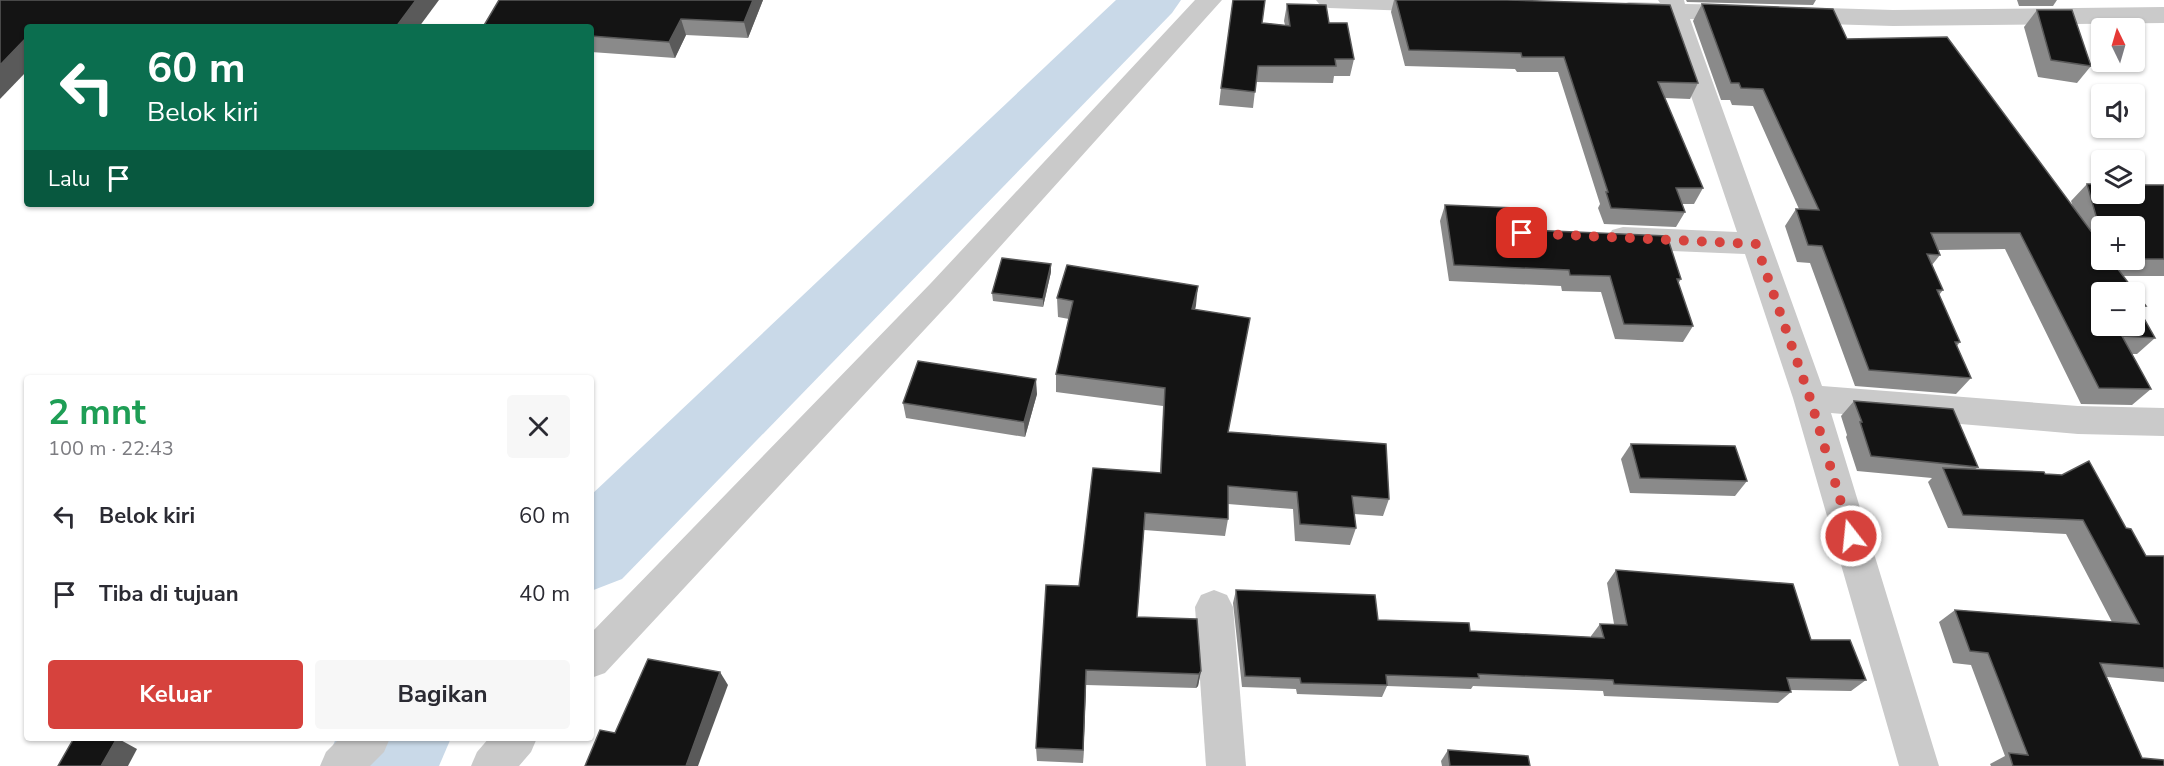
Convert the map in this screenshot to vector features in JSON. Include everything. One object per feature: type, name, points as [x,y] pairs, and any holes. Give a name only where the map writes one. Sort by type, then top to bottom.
[{"type":"street","points":[[594,657],[942,291],[1209,0]]},
{"type":"street","points":[[1329,0],[1460,4]]},
{"type":"street","points":[[1603,9],[1673,6],[2164,15]]},
{"type":"street","points":[[1673,6],[1810,398],[1919,766]]},
{"type":"street","points":[[1592,236],[1756,244]]},
{"type":"street","points":[[1810,398],[2078,420],[2164,422]]},
{"type":"street","points":[[1214,607],[1226,766]]},
{"type":"street","points":[[340,766],[367,741]]},
{"type":"street","points":[[490,766],[514,741]]},
{"type":"building","points":[[0,0],[416,0],[398,24],[24,24],[24,40],[0,65]]},
{"type":"building","points":[[499,0],[753,0],[744,22],[681,19],[669,42],[594,36],[594,24],[485,24]]},
{"type":"building","points":[[1233,0],[1265,0],[1262,23],[1290,26],[1287,4],[1326,5],[1329,23],[1347,23],[1354,59],[1335,59],[1336,66],[1258,66],[1255,92],[1221,88]]},
{"type":"building","points":[[1396,0],[1507,0],[1670,5],[1698,83],[1658,82],[1703,188],[1676,188],[1685,212],[1611,208],[1606,192],[1608,192],[1564,57],[1522,57],[1521,53],[1409,50]]},
{"type":"building","points":[[1702,4],[1833,9],[1847,39],[1947,37],[2091,231],[2091,270],[2119,270],[2128,282],[2091,282],[2091,336],[2122,336],[2151,389],[2099,388],[2020,233],[1931,233],[1940,255],[1927,254],[1943,290],[1937,290],[1960,342],[1955,342],[1971,378],[1869,370],[1822,246],[1808,245],[1796,209],[1819,210],[1763,89],[1741,88],[1739,83],[1731,83]]},
{"type":"building","points":[[2037,10],[2072,10],[2091,66],[2051,60]]},
{"type":"building","points":[[2087,184],[2091,184],[2091,198]]},
{"type":"building","points":[[2145,185],[2164,185],[2164,259],[2145,259],[2145,216],[2096,216],[2093,204],[2145,204]]},
{"type":"building","points":[[1445,205],[1515,208],[1512,218],[1516,226],[1529,230],[1667,236],[1681,279],[1677,279],[1693,326],[1624,324],[1610,276],[1570,275],[1569,270],[1454,265]]},
{"type":"building","points":[[1002,258],[1051,264],[1043,299],[992,293]]},
{"type":"building","points":[[1067,265],[1198,286],[1192,309],[1250,318],[1228,432],[1386,444],[1389,499],[1352,496],[1356,528],[1300,524],[1297,492],[1228,486],[1228,519],[1145,513],[1137,617],[1197,619],[1201,671],[1199,674],[1086,670],[1083,750],[1036,748],[1046,585],[1079,586],[1093,468],[1161,473],[1165,388],[1056,374],[1073,301],[1057,298]]},
{"type":"building","points":[[2145,320],[2155,338],[2122,336],[2145,336]]},
{"type":"building","points":[[918,361],[1036,379],[1024,422],[903,403]]},
{"type":"building","points":[[1854,401],[1953,409],[1978,467],[1871,456]]},
{"type":"building","points":[[1631,444],[1735,446],[1747,481],[1640,478]]},
{"type":"building","points":[[2089,461],[2126,528],[2131,529],[2146,556],[2164,556],[2164,668],[2100,663],[2142,758],[2164,760],[2164,766],[2013,766],[2009,753],[2028,755],[1988,653],[1970,651],[1955,610],[2139,624],[2083,520],[1963,515],[1943,468],[2044,472],[2045,474],[2062,475]]},
{"type":"building","points":[[1616,570],[1793,584],[1811,640],[1850,640],[1866,680],[1787,678],[1791,692],[1614,684],[1613,680],[1478,674],[1479,678],[1386,675],[1387,685],[1301,683],[1300,678],[1245,676],[1236,590],[1375,595],[1378,620],[1469,623],[1470,631],[1604,638],[1600,624],[1627,625]]},
{"type":"building","points":[[648,659],[720,672],[686,766],[585,766],[600,730],[615,733]]},
{"type":"building","points":[[72,741],[115,741],[101,766],[58,766]]},
{"type":"building","points":[[1448,750],[1528,756],[1530,766],[1450,766]]},
{"type":"waterway","points":[[594,549],[1151,0]]},
{"type":"waterway","points":[[374,766],[399,741]]},
{"type":"route","points":[[1522,233],[1756,244],[1810,398],[1851,536]]}]
